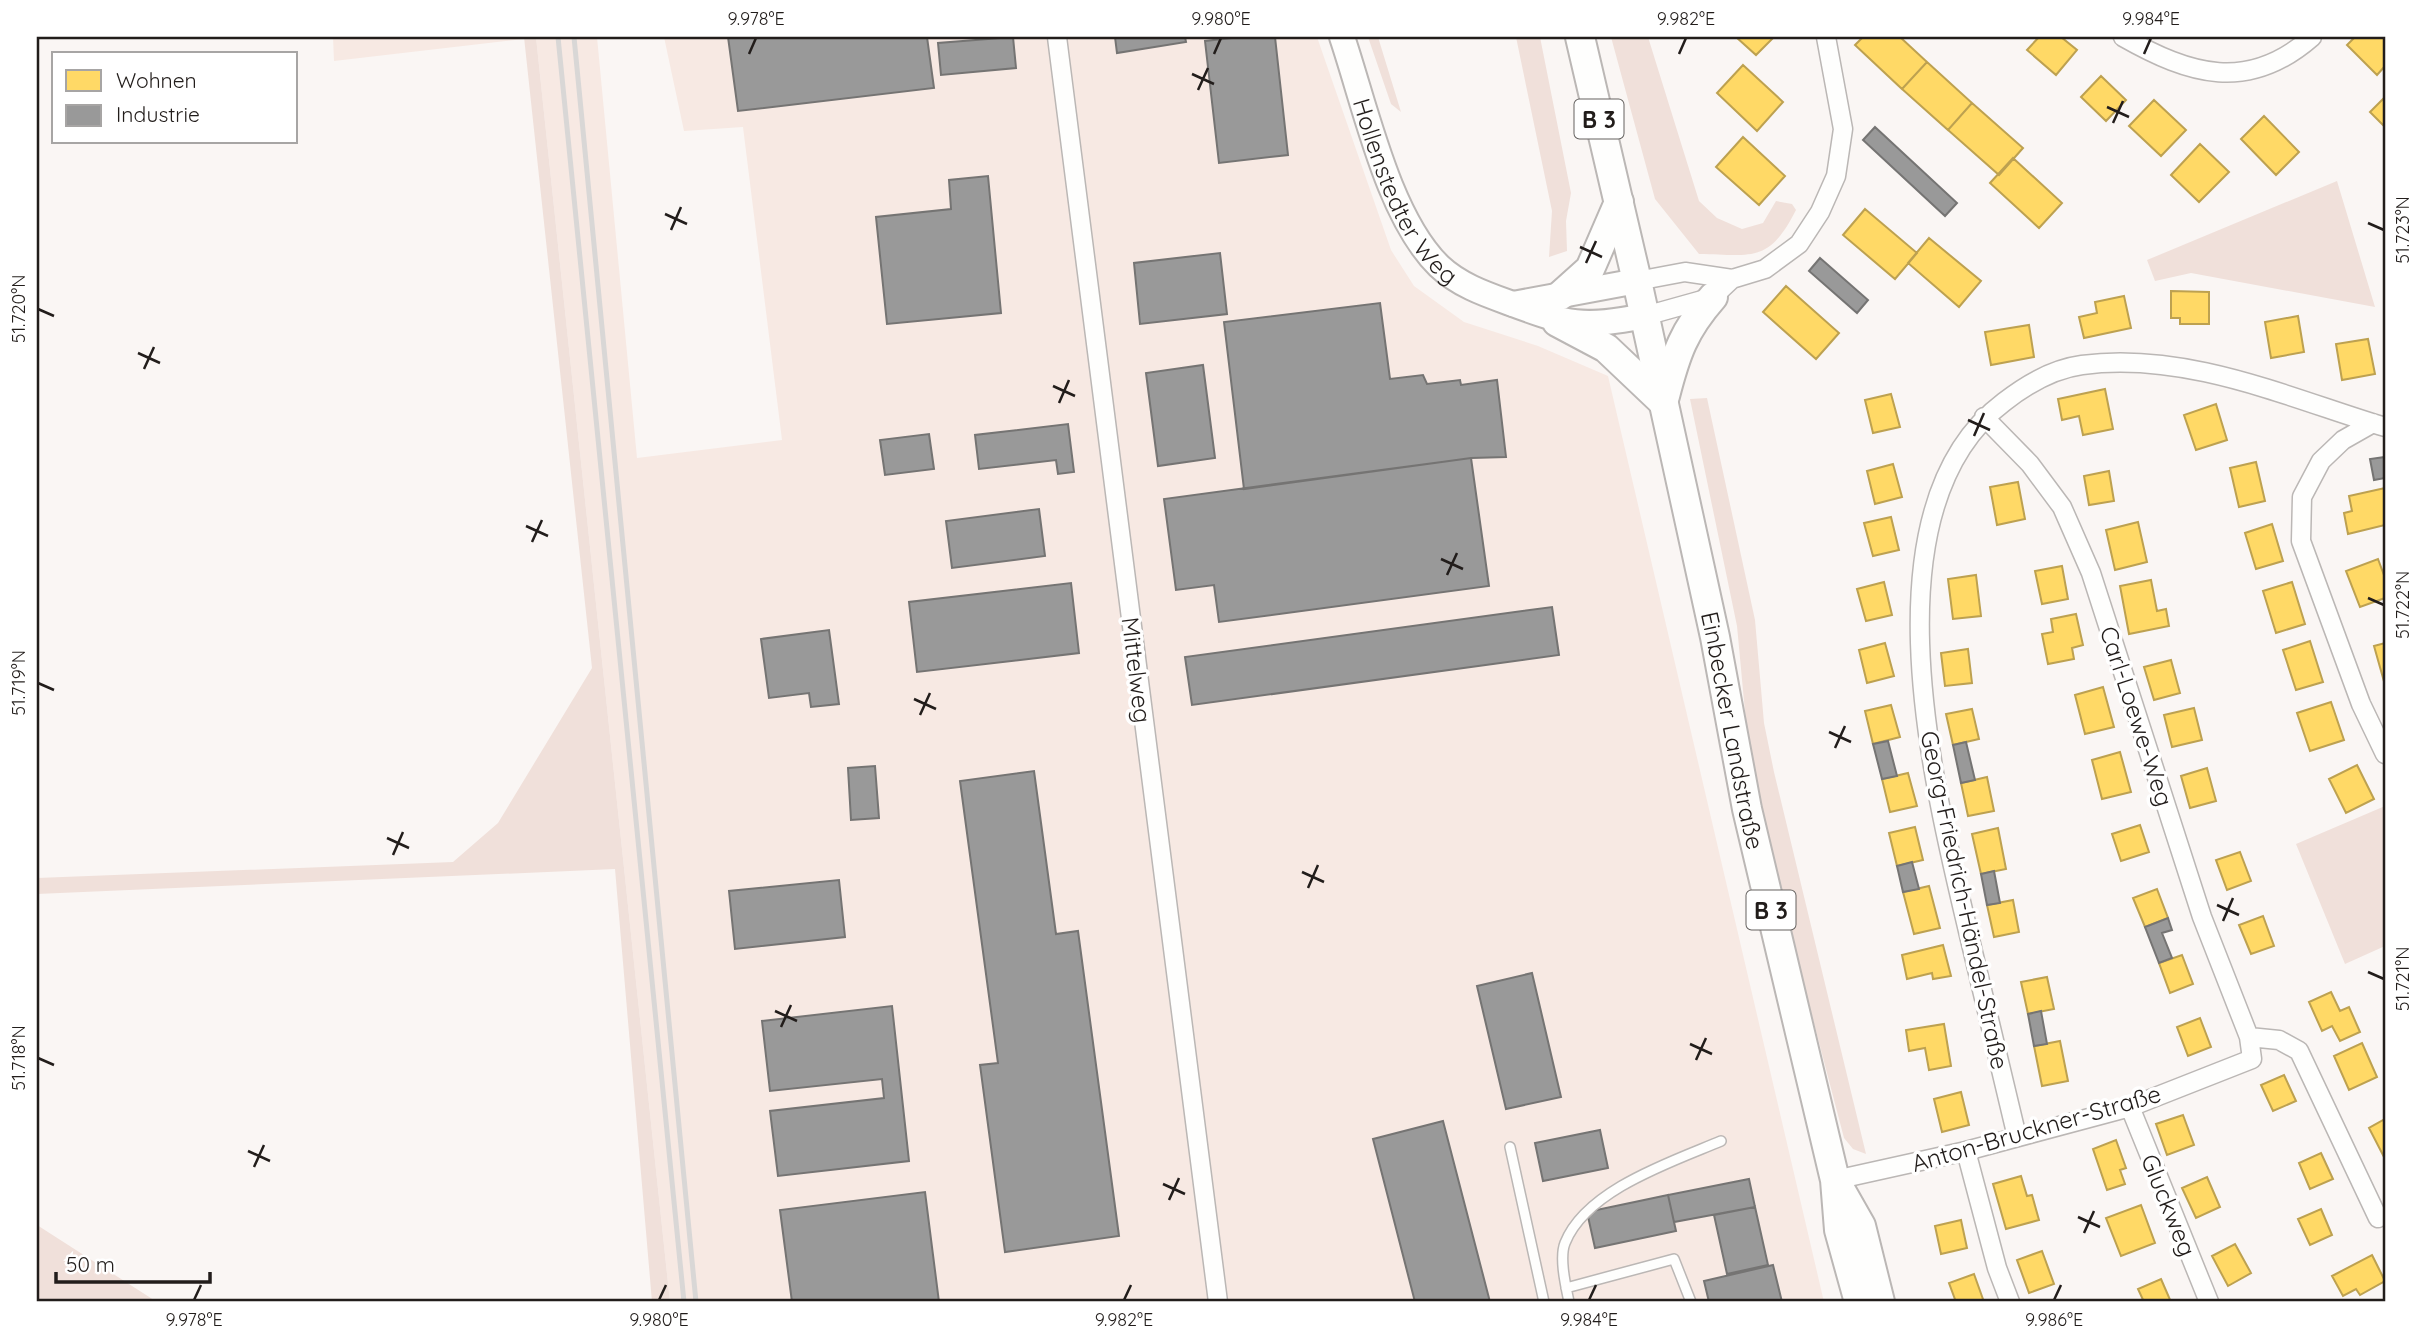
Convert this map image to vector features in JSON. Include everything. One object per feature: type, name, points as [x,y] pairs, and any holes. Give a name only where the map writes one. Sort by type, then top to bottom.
[{"type":"main road","name":"Hollenstedter Weg","points":[[1342,37],[1398,203],[1416,239],[1440,267],[1458,281],[1513,304],[1559,308]]},
{"type":"main road","name":"B 3","points":[[1580,37],[1637,281]]},
{"type":"main road","points":[[1559,308],[1590,269],[1619,202]]},
{"type":"main road","points":[[1559,308],[1637,281]]},
{"type":"main road","name":"Einbecker Landstraße","points":[[1637,281],[1715,637],[1747,809],[1835,1180],[1839,1230],[1859,1302]]},
{"type":"main road","points":[[1559,308],[1664,402],[1675,359],[1689,324],[1723,288]]},
{"type":"main road","points":[[1559,308],[1582,325],[1645,316]]},
{"type":"main road","name":"Einbecker Landstraße","points":[[1835,1180],[1861,1226],[1880,1302]]},
{"type":"street","name":"Mittelweg","points":[[1057,37],[1218,1302]]},
{"type":"street","points":[[1645,316],[1723,288],[1765,268],[1799,244],[1820,212],[1836,176],[1843,129],[1826,37]]},
{"type":"street","points":[[2123,37],[2162,59],[2211,74],[2253,71],[2292,54],[2312,37]]},
{"type":"street","points":[[1637,281],[1685,272],[1723,288]]},
{"type":"street","name":"Georg-Friedrich-Händel-Straße","points":[[2017,1137],[1928,746],[1920,640],[1922,574],[1935,505],[1955,456],[1984,417],[2032,381],[2080,365],[2126,363],[2185,369],[2248,382],[2379,425]]},
{"type":"street","name":"Carl-Loewe-Weg","points":[[1984,417],[2030,464],[2062,507],[2091,573],[2202,917],[2249,1037]]},
{"type":"street","points":[[2379,425],[2343,439],[2321,461],[2302,497],[2301,541],[2361,704],[2385,754]]},
{"type":"street","points":[[2249,1037],[2279,1040],[2298,1051],[2378,1218]]},
{"type":"street","name":"Anton-Bruckner-Straße","points":[[1835,1180],[1966,1151],[2130,1107],[2252,1059],[2249,1037]]},
{"type":"street","name":"Gluckweg","points":[[2130,1107],[2209,1302]]},
{"type":"street","points":[[1966,1151],[1997,1268],[2010,1302]]},
{"type":"lane","points":[[1569,1302],[1563,1245],[1581,1214],[1604,1198],[1661,1167],[1721,1141]]},
{"type":"lane","points":[[1510,1147],[1544,1302]]},
{"type":"lane","points":[[1566,1288],[1674,1259],[1691,1302]]},
{"type":"shaded area","points":[[333,37],[524,37],[524,39],[334,61]]},
{"type":"shaded area","points":[[524,37],[536,37],[670,1302],[652,1302],[615,869],[37,894],[37,878],[453,862],[498,823],[592,668]]},
{"type":"shaded area","points":[[536,37],[597,37],[637,458],[782,440],[743,127],[684,131],[664,37],[1317,37],[1391,250],[1414,286],[1464,322],[1538,346],[1608,376],[1824,1302],[670,1302]]},
{"type":"shaded area","points":[[1368,37],[1378,37],[1401,112],[1391,104]]},
{"type":"shaded area","points":[[1516,37],[1540,37],[1571,193],[1566,221],[1567,251],[1549,257],[1552,211]]},
{"type":"shaded area","points":[[1611,37],[1648,37],[1699,201],[1717,218],[1742,229],[1763,223],[1776,201],[1792,204],[1796,210],[1777,239],[1768,247],[1746,254],[1699,254],[1655,199]]},
{"type":"shaded area","points":[[2337,181],[2375,307],[2191,273],[2155,281],[2147,260]]},
{"type":"shaded area","points":[[1707,398],[1755,620],[1764,723],[1774,772],[1866,1154],[1853,1149],[1844,1138],[1771,859],[1747,733],[1737,626],[1690,399]]},
{"type":"shaded area","points":[[2385,806],[2385,946],[2345,964],[2296,844]]},
{"type":"shaded area","points":[[37,1225],[157,1302],[37,1302]]},
{"type":"building: Wohnen","points":[[1736,37],[1774,37],[1756,55]]},
{"type":"building: Wohnen","points":[[1863,37],[1900,37],[1927,62],[1902,89],[1855,45]]},
{"type":"building: Wohnen","points":[[2039,37],[2061,37],[2077,50],[2056,75],[2027,50]]},
{"type":"building: Wohnen","points":[[2355,37],[2385,37],[2385,66],[2377,75],[2347,45]]},
{"type":"building: Wohnen","points":[[1927,62],[1972,103],[1948,130],[1902,89]]},
{"type":"building: Wohnen","points":[[1743,65],[1783,102],[1757,131],[1717,93]]},
{"type":"building: Wohnen","points":[[2101,76],[2126,100],[2106,121],[2081,97]]},
{"type":"building: Wohnen","points":[[2385,97],[2385,127],[2370,112]]},
{"type":"building: Wohnen","points":[[2154,100],[2186,130],[2161,156],[2129,126]]},
{"type":"building: Wohnen","points":[[1972,103],[2023,148],[1999,175],[1948,130]]},
{"type":"building: Wohnen","points":[[2264,116],[2299,152],[2276,175],[2241,139]]},
{"type":"building: Wohnen","points":[[1743,137],[1785,176],[1759,205],[1716,167]]},
{"type":"building: Wohnen","points":[[2200,144],[2229,172],[2199,202],[2171,175]]},
{"type":"building: Wohnen","points":[[2013,158],[2062,203],[2039,228],[1990,183]]},
{"type":"building: Wohnen","points":[[1865,209],[1917,253],[1895,279],[1843,235]]},
{"type":"building: Wohnen","points":[[1929,238],[1981,281],[1959,307],[1908,263]]},
{"type":"building: Wohnen","points":[[1786,286],[1839,333],[1816,359],[1763,312]]},
{"type":"building: Wohnen","points":[[2171,291],[2209,292],[2209,324],[2180,324],[2180,318],[2171,318]]},
{"type":"building: Wohnen","points":[[2124,296],[2131,328],[2084,338],[2079,317],[2097,313],[2095,302]]},
{"type":"building: Wohnen","points":[[2298,316],[2304,352],[2271,358],[2265,322]]},
{"type":"building: Wohnen","points":[[2029,325],[2034,357],[1991,365],[1985,332]]},
{"type":"building: Wohnen","points":[[2368,339],[2375,374],[2342,380],[2336,344]]},
{"type":"building: Wohnen","points":[[2105,389],[2113,429],[2083,435],[2079,416],[2062,420],[2058,399]]},
{"type":"building: Wohnen","points":[[1891,394],[1900,427],[1873,433],[1865,400]]},
{"type":"building: Wohnen","points":[[2216,404],[2227,440],[2196,450],[2184,415]]},
{"type":"building: Wohnen","points":[[2256,462],[2265,501],[2239,507],[2230,468]]},
{"type":"building: Wohnen","points":[[1893,464],[1902,497],[1875,504],[1867,471]]},
{"type":"building: Wohnen","points":[[2109,471],[2114,501],[2089,505],[2084,476]]},
{"type":"building: Wohnen","points":[[2018,482],[2025,519],[1997,525],[1990,487]]},
{"type":"building: Wohnen","points":[[2385,488],[2385,525],[2348,534],[2344,513],[2352,511],[2349,496]]},
{"type":"building: Wohnen","points":[[1891,517],[1899,550],[1873,556],[1864,523]]},
{"type":"building: Wohnen","points":[[2138,522],[2147,562],[2115,570],[2106,530]]},
{"type":"building: Wohnen","points":[[2272,524],[2283,561],[2256,569],[2245,533]]},
{"type":"building: Wohnen","points":[[2378,559],[2385,578],[2385,598],[2360,607],[2346,571]]},
{"type":"building: Wohnen","points":[[2062,566],[2068,599],[2042,604],[2035,571]]},
{"type":"building: Wohnen","points":[[1976,575],[1981,616],[1953,619],[1948,579]]},
{"type":"building: Wohnen","points":[[2151,580],[2157,611],[2166,609],[2169,626],[2129,634],[2120,586]]},
{"type":"building: Wohnen","points":[[1884,582],[1892,615],[1866,621],[1857,589]]},
{"type":"building: Wohnen","points":[[2292,582],[2305,624],[2276,633],[2263,591]]},
{"type":"building: Wohnen","points":[[2076,614],[2083,645],[2072,648],[2074,659],[2048,664],[2042,634],[2053,632],[2051,619]]},
{"type":"building: Wohnen","points":[[2310,641],[2323,682],[2296,690],[2283,650]]},
{"type":"building: Wohnen","points":[[1885,643],[1894,676],[1867,683],[1859,650]]},
{"type":"building: Wohnen","points":[[2385,643],[2385,685],[2374,646]]},
{"type":"building: Wohnen","points":[[1968,649],[1972,683],[1945,686],[1941,653]]},
{"type":"building: Wohnen","points":[[2171,660],[2180,693],[2154,700],[2144,667]]},
{"type":"building: Wohnen","points":[[2103,687],[2114,727],[2085,734],[2075,695]]},
{"type":"building: Wohnen","points":[[2331,702],[2344,740],[2310,751],[2297,713]]},
{"type":"building: Wohnen","points":[[1891,705],[1900,737],[1873,744],[1865,711]]},
{"type":"building: Wohnen","points":[[2194,708],[2202,740],[2172,747],[2164,715]]},
{"type":"building: Wohnen","points":[[1972,709],[1979,739],[1953,745],[1946,714]]},
{"type":"building: Wohnen","points":[[2120,752],[2131,792],[2102,799],[2092,760]]},
{"type":"building: Wohnen","points":[[2357,765],[2374,799],[2346,813],[2329,779]]},
{"type":"building: Wohnen","points":[[2207,768],[2216,801],[2190,808],[2181,776]]},
{"type":"building: Wohnen","points":[[1908,773],[1917,806],[1890,812],[1882,779]]},
{"type":"building: Wohnen","points":[[1987,777],[1994,811],[1968,816],[1961,783]]},
{"type":"building: Wohnen","points":[[2140,825],[2149,852],[2121,861],[2112,834]]},
{"type":"building: Wohnen","points":[[1915,827],[1923,860],[1897,866],[1889,833]]},
{"type":"building: Wohnen","points":[[1998,828],[2006,869],[1981,874],[1972,834]]},
{"type":"building: Wohnen","points":[[2240,852],[2251,881],[2227,890],[2216,860]]},
{"type":"building: Wohnen","points":[[1929,886],[1940,928],[1914,934],[1903,892]]},
{"type":"building: Wohnen","points":[[2157,889],[2168,918],[2145,927],[2133,898]]},
{"type":"building: Wohnen","points":[[2013,900],[2019,932],[1994,937],[1987,905]]},
{"type":"building: Wohnen","points":[[2263,916],[2274,946],[2251,954],[2239,925]]},
{"type":"building: Wohnen","points":[[1943,945],[1951,976],[1933,979],[1932,973],[1907,979],[1902,955]]},
{"type":"building: Wohnen","points":[[2182,955],[2193,984],[2170,993],[2159,963]]},
{"type":"building: Wohnen","points":[[2047,977],[2054,1009],[2028,1014],[2021,982]]},
{"type":"building: Wohnen","points":[[2331,992],[2340,1011],[2349,1007],[2360,1032],[2340,1041],[2332,1026],[2322,1031],[2309,1002]]},
{"type":"building: Wohnen","points":[[2200,1018],[2211,1047],[2188,1056],[2177,1027]]},
{"type":"building: Wohnen","points":[[1944,1024],[1951,1066],[1929,1070],[1925,1048],[1909,1051],[1906,1030]]},
{"type":"building: Wohnen","points":[[2060,1041],[2068,1081],[2042,1086],[2034,1046]]},
{"type":"building: Wohnen","points":[[2362,1043],[2377,1077],[2349,1090],[2334,1056]]},
{"type":"building: Wohnen","points":[[2284,1075],[2296,1101],[2273,1111],[2261,1085]]},
{"type":"building: Wohnen","points":[[1961,1092],[1969,1125],[1942,1132],[1934,1099]]},
{"type":"building: Wohnen","points":[[2183,1115],[2194,1145],[2167,1155],[2156,1124]]},
{"type":"building: Wohnen","points":[[2385,1119],[2385,1156],[2384,1157],[2369,1128]]},
{"type":"building: Wohnen","points":[[2116,1140],[2126,1168],[2120,1170],[2125,1184],[2107,1190],[2093,1149]]},
{"type":"building: Wohnen","points":[[2321,1153],[2333,1179],[2310,1189],[2299,1163]]},
{"type":"building: Wohnen","points":[[2021,1176],[2027,1196],[2032,1195],[2039,1220],[2006,1229],[1993,1184]]},
{"type":"building: Wohnen","points":[[2207,1177],[2220,1207],[2196,1218],[2182,1188]]},
{"type":"building: Wohnen","points":[[2141,1205],[2155,1243],[2121,1256],[2106,1218]]},
{"type":"building: Wohnen","points":[[2321,1209],[2332,1235],[2310,1245],[2298,1219]]},
{"type":"building: Wohnen","points":[[1961,1220],[1967,1248],[1941,1254],[1935,1226]]},
{"type":"building: Wohnen","points":[[2235,1244],[2251,1273],[2228,1286],[2212,1256]]},
{"type":"building: Wohnen","points":[[2042,1251],[2054,1284],[2029,1293],[2017,1260]]},
{"type":"building: Wohnen","points":[[2372,1255],[2385,1281],[2360,1295],[2356,1289],[2343,1296],[2332,1276]]},
{"type":"building: Wohnen","points":[[1974,1274],[1984,1302],[1956,1302],[1949,1283]]},
{"type":"building: Wohnen","points":[[2161,1279],[2171,1302],[2144,1302],[2138,1289]]},
{"type":"building: Industrie","points":[[728,37],[927,37],[934,88],[738,111]]},
{"type":"building: Industrie","points":[[1013,37],[1016,68],[941,75],[938,43]]},
{"type":"building: Industrie","points":[[1115,37],[1185,37],[1186,42],[1117,53]]},
{"type":"building: Industrie","points":[[1275,37],[1288,155],[1219,163],[1205,41]]},
{"type":"building: Industrie","points":[[1875,127],[1957,203],[1945,216],[1863,140]]},
{"type":"building: Industrie","points":[[988,176],[1001,313],[887,324],[876,217],[951,209],[949,180]]},
{"type":"building: Industrie","points":[[1220,253],[1227,314],[1140,324],[1134,263]]},
{"type":"building: Industrie","points":[[1820,258],[1868,300],[1857,313],[1809,271]]},
{"type":"building: Industrie","points":[[1380,303],[1390,379],[1423,375],[1427,384],[1460,380],[1461,385],[1497,380],[1506,457],[1471,458],[1244,489],[1224,322]]},
{"type":"building: Industrie","points":[[1203,365],[1215,458],[1158,466],[1146,373]]},
{"type":"building: Industrie","points":[[1068,424],[1074,472],[1058,474],[1056,460],[979,469],[975,435]]},
{"type":"building: Industrie","points":[[929,434],[934,469],[885,475],[880,440]]},
{"type":"building: Industrie","points":[[2385,457],[2385,478],[2374,480],[2370,459]]},
{"type":"building: Industrie","points":[[1471,458],[1489,586],[1219,622],[1214,585],[1176,590],[1164,499]]},
{"type":"building: Industrie","points":[[1039,509],[1045,556],[952,568],[946,521]]},
{"type":"building: Industrie","points":[[1071,583],[1079,653],[917,672],[909,602]]},
{"type":"building: Industrie","points":[[1552,607],[1559,655],[1192,705],[1185,657]]},
{"type":"building: Industrie","points":[[829,630],[839,704],[811,707],[809,693],[769,698],[761,639]]},
{"type":"building: Industrie","points":[[1888,741],[1897,776],[1882,779],[1873,744]]},
{"type":"building: Industrie","points":[[1966,742],[1975,780],[1961,783],[1953,745]]},
{"type":"building: Industrie","points":[[875,766],[879,818],[851,820],[848,768]]},
{"type":"building: Industrie","points":[[1034,771],[1056,934],[1078,931],[1119,1236],[1005,1252],[980,1065],[998,1063],[960,781]]},
{"type":"building: Industrie","points":[[1912,862],[1919,889],[1903,892],[1897,866]]},
{"type":"building: Industrie","points":[[1994,871],[2000,903],[1987,905],[1981,874]]},
{"type":"building: Industrie","points":[[839,880],[845,937],[735,949],[729,891]]},
{"type":"building: Industrie","points":[[2168,918],[2172,930],[2162,933],[2172,958],[2159,963],[2145,927]]},
{"type":"building: Industrie","points":[[1532,973],[1561,1097],[1506,1109],[1477,986]]},
{"type":"building: Industrie","points":[[892,1006],[909,1161],[778,1176],[770,1111],[884,1098],[882,1079],[770,1091],[762,1021]]},
{"type":"building: Industrie","points":[[2041,1011],[2047,1044],[2034,1046],[2028,1014]]},
{"type":"building: Industrie","points":[[1443,1121],[1490,1302],[1415,1302],[1373,1139]]},
{"type":"building: Industrie","points":[[1600,1130],[1608,1168],[1543,1181],[1535,1143]]},
{"type":"building: Industrie","points":[[1749,1179],[1755,1207],[1674,1222],[1668,1195]]},
{"type":"building: Industrie","points":[[925,1192],[939,1302],[792,1302],[780,1210]]},
{"type":"building: Industrie","points":[[1668,1195],[1676,1231],[1595,1248],[1587,1212]]},
{"type":"building: Industrie","points":[[1755,1207],[1768,1265],[1727,1274],[1714,1215]]},
{"type":"building: Industrie","points":[[1773,1265],[1782,1302],[1709,1302],[1704,1281]]},
{"type":"railway","points":[[558,37],[684,1302]]},
{"type":"railway","points":[[574,37],[696,1302]]}]
